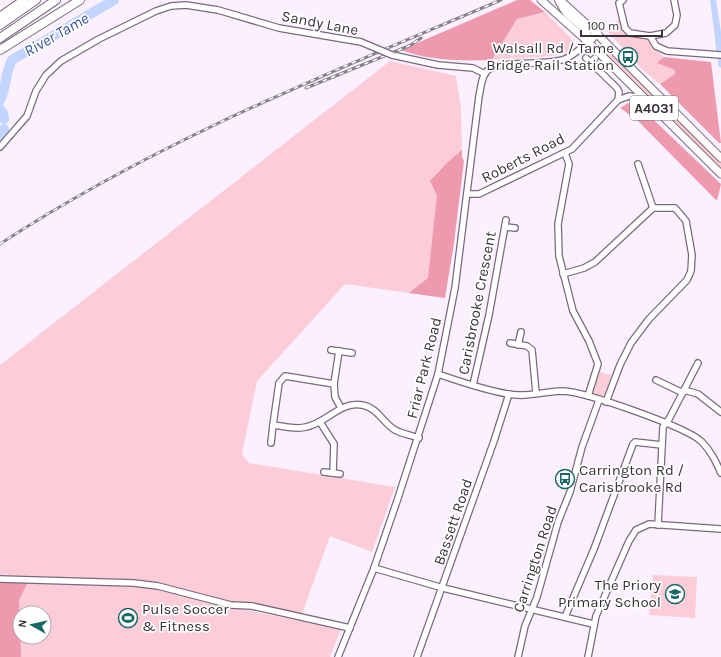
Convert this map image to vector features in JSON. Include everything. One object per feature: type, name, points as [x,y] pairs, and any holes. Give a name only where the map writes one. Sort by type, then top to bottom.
[{"type":"highway","points":[[0,17],[24,0]]},
{"type":"highway","points":[[0,25],[36,0]]},
{"type":"highway","points":[[0,38],[56,0]]},
{"type":"highway","points":[[40,11],[62,0]]},
{"type":"highway","points":[[0,50],[80,0]]},
{"type":"highway","points":[[559,0],[567,13],[585,29],[588,42]]},
{"type":"highway","points":[[588,42],[597,33]]},
{"type":"main road","name":"A4031","points":[[541,0],[588,42],[721,174]]},
{"type":"main road","name":"A4031","points":[[559,0],[597,33],[721,158]]},
{"type":"street","points":[[623,0],[619,3],[627,31],[634,34],[650,36],[666,33],[676,25],[677,15],[674,0]]},
{"type":"street","name":"Sandy Lane","points":[[0,147],[27,116],[36,91],[46,75],[61,61],[99,39],[150,14],[171,6],[186,5],[218,10],[279,28],[360,42],[392,55],[438,65],[473,68],[485,74]]},
{"type":"street","points":[[650,36],[656,46],[661,50],[721,55]]},
{"type":"street","points":[[485,74],[489,70],[498,66],[557,61],[573,55],[588,42]]},
{"type":"street","points":[[590,60],[617,88],[619,92],[618,100],[629,96],[644,98]]},
{"type":"street","name":"Friar Park Road","points":[[338,657],[374,568],[419,438],[438,374],[455,288],[479,96],[485,74]]},
{"type":"street","name":"Roberts Road","points":[[467,194],[479,194],[565,153],[579,142],[618,100]]},
{"type":"street","points":[[565,153],[569,164],[558,224],[559,256],[573,311],[589,342],[598,364],[588,396]]},
{"type":"street","points":[[638,164],[653,208]]},
{"type":"street","points":[[563,274],[584,268],[595,262],[653,208],[675,208],[686,221],[692,255],[691,271],[687,280],[649,319],[631,343],[620,365],[606,402]]},
{"type":"street","name":"Carisbrooke Crescent","points":[[473,385],[489,315],[506,220]]},
{"type":"street","name":"Carisbrooke Crescent","points":[[505,227],[515,228]]},
{"type":"street","points":[[518,345],[521,332]]},
{"type":"street","points":[[510,343],[527,346],[532,350],[536,393]]},
{"type":"street","points":[[331,350],[352,353]]},
{"type":"street","points":[[339,351],[334,384],[335,397],[341,408]]},
{"type":"street","points":[[658,525],[663,427],[698,363]]},
{"type":"street","points":[[438,374],[509,394],[564,391],[588,396],[606,402],[666,423],[691,434],[702,442],[712,456],[721,473]]},
{"type":"street","points":[[271,443],[282,378],[285,376],[334,384]]},
{"type":"street","points":[[656,380],[684,391],[698,394],[721,412]]},
{"type":"street","name":"Bassett Road","points":[[417,657],[443,588],[509,394]]},
{"type":"street","name":"Carrington Road","points":[[518,657],[525,626],[532,609],[558,522],[570,492],[582,447],[598,400]]},
{"type":"street","points":[[273,425],[305,428],[320,422],[341,408],[355,404],[368,406],[375,410],[395,430],[419,438]]},
{"type":"street","points":[[320,422],[334,444],[332,473]]},
{"type":"street","points":[[565,617],[594,549],[633,444],[635,442],[662,445]]},
{"type":"street","points":[[324,472],[340,474]]},
{"type":"street","points":[[588,657],[593,624],[633,534],[645,525],[721,529]]},
{"type":"street","points":[[374,568],[443,588],[593,624]]},
{"type":"street","points":[[0,579],[134,583],[158,586],[231,605],[252,606],[350,628]]},
{"type":"shaded area","points":[[517,0],[530,0],[545,12],[517,19],[492,60],[457,60],[434,58],[412,54],[401,50]]},
{"type":"shaded area","points":[[545,12],[573,42],[567,52],[553,56],[492,60],[517,19]]},
{"type":"shaded area","points":[[620,18],[630,33],[636,36],[647,37],[652,47],[664,57],[658,63],[675,70],[675,74],[660,84],[643,70],[607,31]]},
{"type":"shaded area","points":[[597,45],[604,45],[721,162],[721,170]]},
{"type":"shaded area","points":[[664,57],[711,62],[721,143],[719,143],[660,84],[675,74],[675,70],[657,63]]},
{"type":"shaded area","points":[[390,61],[456,76],[461,108],[462,157],[445,298],[345,284],[257,381],[242,454],[249,463],[395,487],[372,552],[330,536],[302,614],[246,604],[231,603],[159,585],[0,576],[0,365]]},
{"type":"shaded area","points":[[628,103],[638,105],[721,184],[717,201],[637,120],[620,108]]},
{"type":"shaded area","points":[[462,150],[462,157],[464,161],[454,243],[445,298],[409,293],[428,278],[437,195],[430,181]]},
{"type":"shaded area","points":[[600,372],[611,375],[606,392],[602,397],[594,394],[593,392]]},
{"type":"shaded area","points":[[653,575],[697,577],[695,618],[649,615]]},
{"type":"shaded area","name":"Pulse Soccer & Fitness","points":[[0,582],[135,584],[159,588],[237,608],[341,629],[330,657],[0,657]]},
{"type":"shaded area","points":[[0,582],[28,582],[19,600],[19,605],[12,605],[12,645],[21,645],[21,657],[0,657]]},
{"type":"water","points":[[710,0],[716,0],[721,32],[721,46],[719,49],[716,45]]},
{"type":"waterway","name":"River Tame","points":[[0,100],[4,90],[8,69],[12,60],[114,0]]},
{"type":"waterway","points":[[718,42],[721,65]]},
{"type":"waterway","name":"River Tame","points":[[0,109],[3,113],[4,119]]},
{"type":"waterway","name":"River Tame","points":[[0,136],[4,129]]},
{"type":"railway","points":[[0,244],[60,207],[120,173],[182,141],[308,82],[501,0]]},
{"type":"railway","points":[[306,88],[411,45],[421,38]]},
{"type":"place","name":"Walsall Rd / Tame Bridge Rail Station","points":[[628,57]]},
{"type":"place","name":"Carrington Rd / Carisbrooke Rd","points":[[565,479]]},
{"type":"place","name":"The Priory Primary School","points":[[675,594]]},
{"type":"place","name":"Pulse Soccer & Fitness","points":[[128,618]]}]
